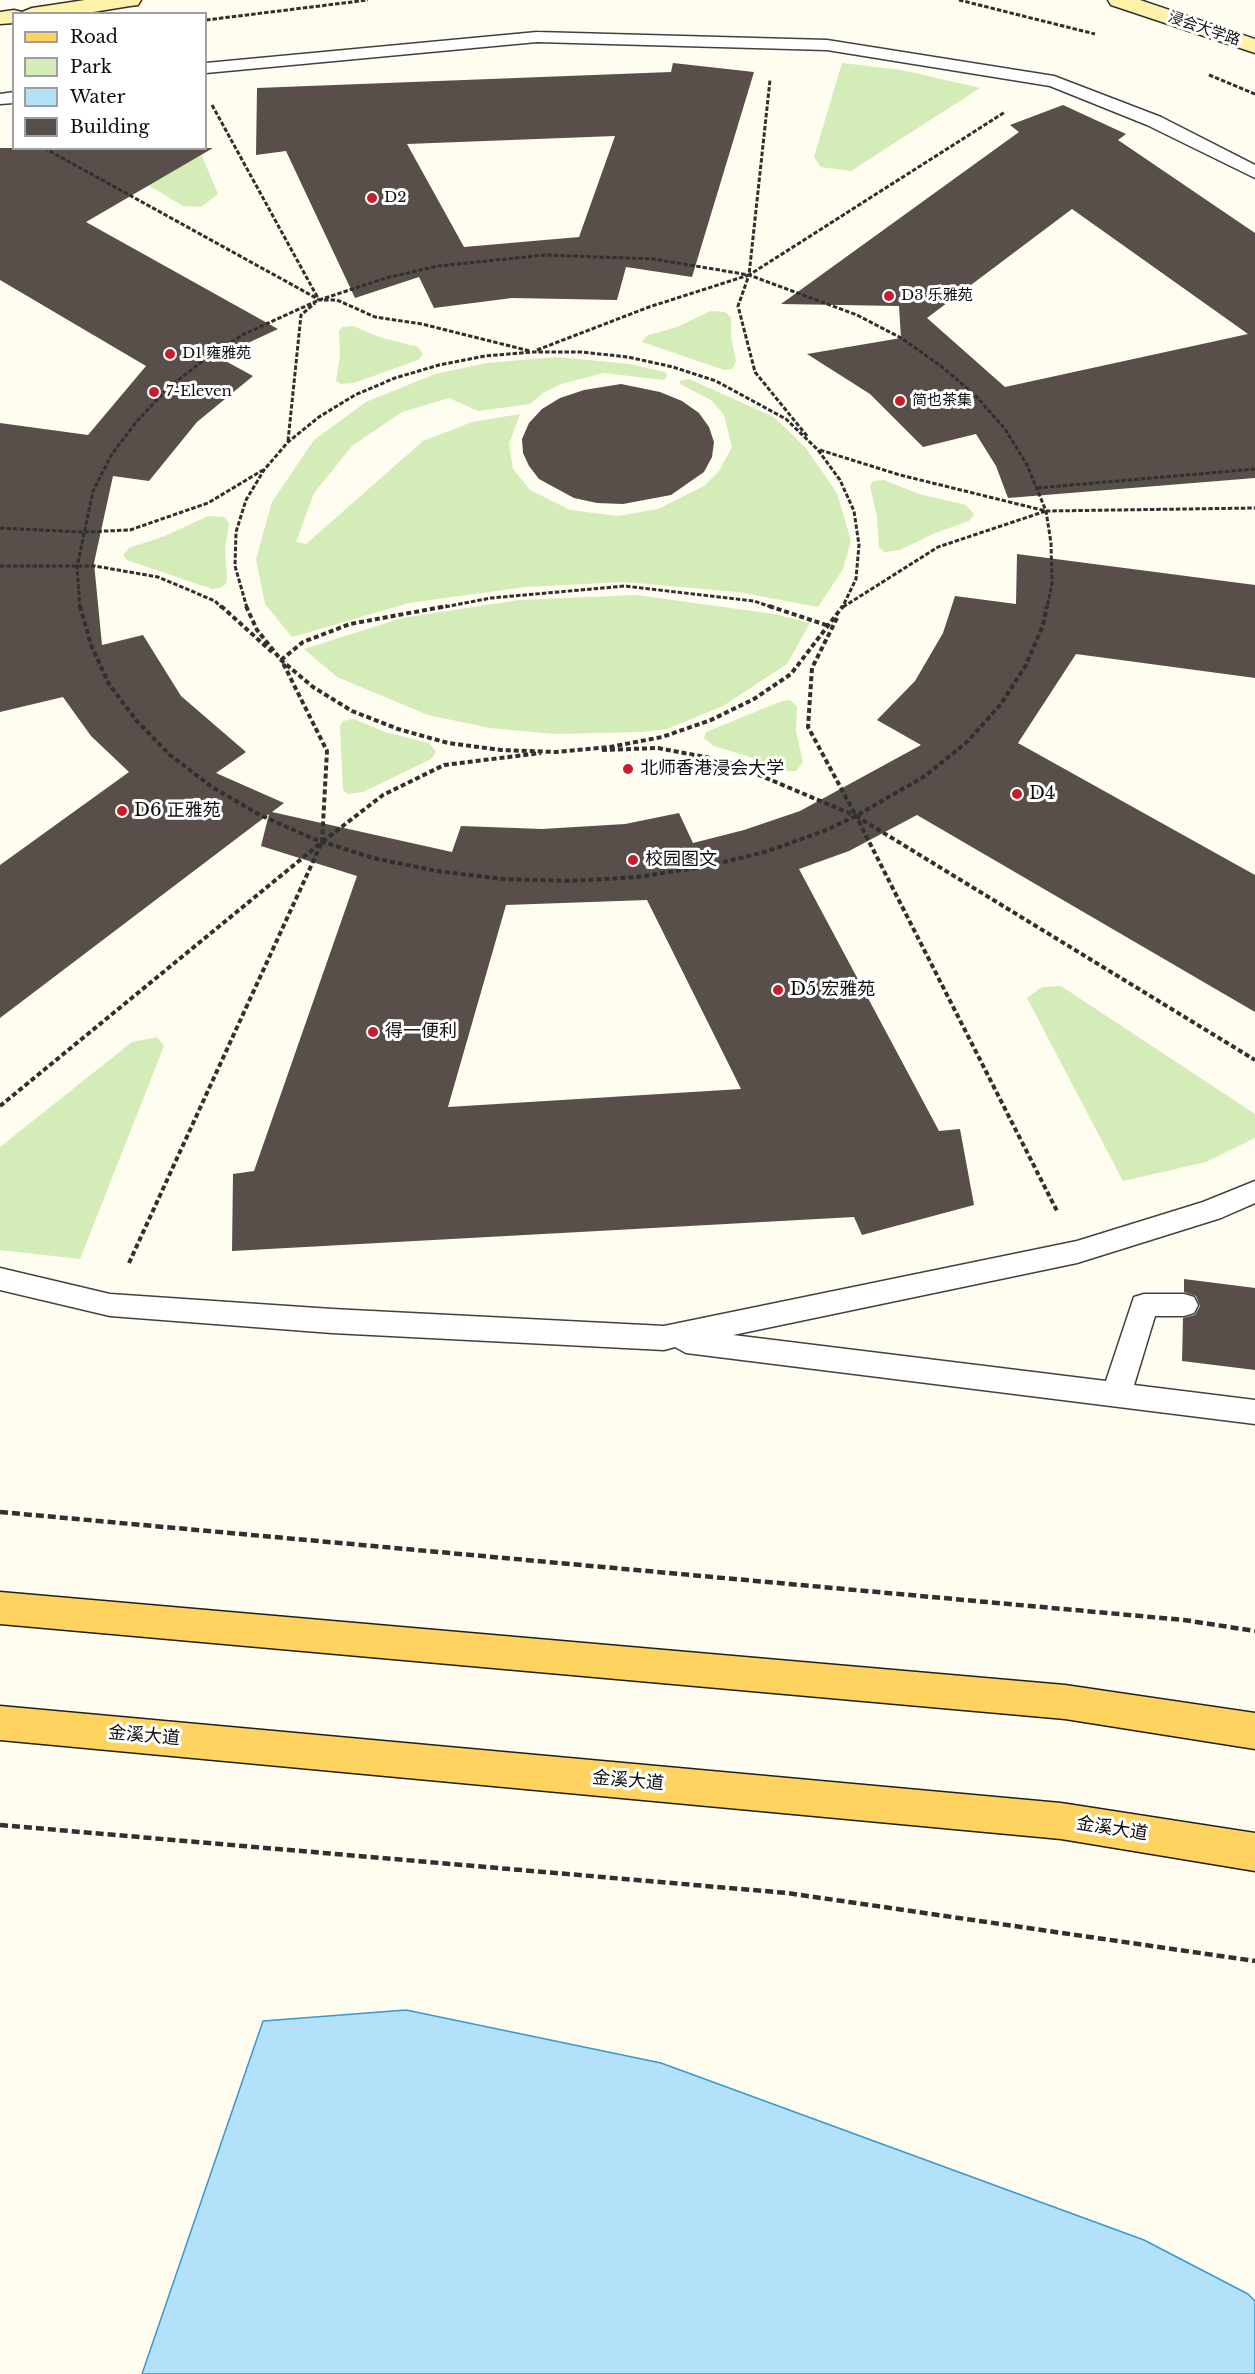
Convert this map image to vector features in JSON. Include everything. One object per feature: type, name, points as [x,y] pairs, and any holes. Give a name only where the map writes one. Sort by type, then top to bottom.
[{"type":"main road","points":[[0,1608],[1065,1702],[1255,1731]]},
{"type":"main road","name":"金溪大道","points":[[0,1723],[1061,1821],[1255,1852]]},
{"type":"street","points":[[47,12],[130,0]]},
{"type":"street","name":"浸会大学路","points":[[1119,0],[1255,46]]},
{"type":"lane","points":[[207,68],[537,37],[827,45],[1054,81],[1154,122],[1255,172]]},
{"type":"lane","points":[[664,1338],[1077,1252],[1211,1210],[1255,1192]]},
{"type":"lane","points":[[0,1279],[110,1305]]},
{"type":"lane","points":[[0,1298],[332,1321],[664,1338],[1255,1412]]},
{"type":"lane","points":[[1116,1396],[1144,1305],[1184,1305]]},
{"type":"path","points":[[207,20],[368,0]]},
{"type":"path","points":[[774,43],[749,275],[738,306],[755,372],[840,480],[854,512],[857,534],[856,579],[812,668],[808,726],[1077,1252]]},
{"type":"path","points":[[48,150],[319,300],[337,300],[375,317],[422,324],[533,352],[649,307],[749,275],[1054,81]]},
{"type":"path","points":[[211,103],[319,300]]},
{"type":"path","points":[[545,255],[654,259],[749,275],[857,315],[901,338],[941,366],[976,396],[1005,429],[1027,465],[1047,511],[1052,584],[1043,625],[1026,665],[1001,705],[967,742],[925,776],[856,816],[824,831],[765,852],[703,867],[637,877],[570,881],[503,879],[437,871],[373,858],[322,842],[260,814],[212,787],[170,755],[136,720],[109,684],[91,645],[80,606],[76,567],[93,491],[112,454],[137,421],[167,389],[204,360],[244,334],[319,300],[386,278],[438,266],[545,255]]},
{"type":"path","points":[[288,442],[301,315],[319,300]]},
{"type":"path","points":[[110,1305],[322,842],[327,751],[281,660],[257,630],[242,598],[235,566],[236,532],[246,500],[264,470],[288,442],[328,411],[355,395],[395,378],[439,365],[485,356],[533,352],[581,352],[628,357],[673,367],[716,381],[786,419],[818,450],[900,476],[1047,511],[1255,508]]},
{"type":"path","points":[[1037,488],[1255,469]]},
{"type":"path","points":[[0,528],[83,532],[130,530],[197,507],[264,470]]},
{"type":"path","points":[[0,1106],[322,842],[383,795],[444,765],[610,747],[662,737],[711,720],[754,699],[791,674],[842,608],[938,547],[1047,511]]},
{"type":"path","points":[[0,566],[95,566],[158,577],[215,601],[313,687],[352,711],[398,729],[448,743],[501,750],[555,752],[658,748],[726,760],[856,816],[1255,1060]]},
{"type":"path","points":[[281,660],[303,642],[350,624],[491,598],[625,586],[754,601],[829,626]]},
{"type":"path","points":[[0,1512],[1184,1620],[1255,1631]]},
{"type":"path","points":[[0,1825],[787,1893],[1255,1961]]},
{"type":"green space","points":[[842,63],[902,70],[980,88],[851,171],[821,167],[814,157]]},
{"type":"green space","points":[[90,150],[199,150],[218,194],[201,207],[183,206]]},
{"type":"green space","points":[[711,311],[725,312],[731,317],[731,337],[736,361],[732,369],[724,370],[642,342],[646,336],[677,327]]},
{"type":"green space","points":[[353,326],[379,337],[418,347],[423,354],[418,360],[354,383],[341,384],[336,381],[340,356],[339,331],[342,327]]},
{"type":"green space","points":[[556,357],[630,364],[665,372],[667,376],[664,380],[604,373],[561,384],[543,393],[530,404],[478,411],[449,398],[402,412],[352,446],[314,493],[296,542],[306,544],[423,441],[472,422],[520,414],[509,444],[513,469],[530,490],[570,510],[618,516],[658,509],[704,486],[719,471],[732,447],[724,415],[711,400],[680,384],[680,381],[689,379],[774,417],[805,447],[837,493],[851,541],[843,569],[818,607],[738,592],[624,582],[525,587],[409,603],[292,637],[265,604],[256,559],[272,502],[314,440],[366,402],[435,374],[487,363]]},
{"type":"green space","points":[[884,480],[919,494],[966,505],[974,514],[969,521],[935,533],[900,550],[885,552],[879,547],[877,516],[870,486],[873,481]]},
{"type":"green space","points":[[208,516],[224,517],[229,523],[225,549],[227,578],[226,584],[220,588],[212,589],[127,560],[123,555],[129,548],[165,536]]},
{"type":"green space","points":[[636,595],[774,614],[810,623],[787,664],[723,706],[667,729],[642,732],[555,734],[490,728],[428,715],[337,677],[304,649],[402,618],[519,600]]},
{"type":"green space","points":[[790,700],[797,706],[796,731],[803,762],[796,771],[784,771],[753,758],[714,746],[704,738],[706,732],[782,701]]},
{"type":"green space","points":[[354,719],[385,732],[429,743],[436,752],[431,759],[363,792],[348,794],[343,790],[340,726],[343,721]]},
{"type":"green space","points":[[1061,986],[1255,1114],[1255,1138],[1206,1162],[1123,1181],[1027,998],[1042,987]]},
{"type":"green space","points":[[157,1037],[164,1046],[80,1259],[0,1250],[0,1147],[132,1042]]},
{"type":"water","points":[[406,2010],[661,2063],[1144,2240],[1248,2294],[1255,2301],[1255,2374],[142,2374],[263,2021]]},
{"type":"building","name":"D2","points":[[673,63],[754,72],[692,277],[626,267],[617,300],[512,298],[434,308],[419,277],[355,298],[286,151],[256,155],[257,88],[671,72]],"holes":[[[615,136],[579,237],[464,247],[407,144]]]},
{"type":"building","name":"D3 乐雅苑","points":[[1063,105],[1126,134],[1118,140],[1255,233],[1255,478],[1008,498],[996,466],[976,434],[923,447],[870,394],[807,354],[901,338],[899,306],[781,304],[1019,132],[1010,125]],"holes":[[[1072,209],[1248,334],[1005,387],[927,318]]]},
{"type":"building","points":[[0,148],[12,148],[12,150],[207,150],[207,148],[213,148],[86,222],[278,329],[218,357],[253,376],[197,422],[149,481],[113,476],[94,563],[102,645],[143,635],[181,696],[246,752],[216,773],[284,803],[272,812],[452,852],[461,826],[542,829],[625,824],[679,813],[693,843],[744,830],[800,811],[921,745],[877,720],[915,681],[943,633],[955,596],[1016,604],[1017,554],[1255,585],[1255,678],[1076,654],[1018,743],[1255,875],[1255,1012],[917,815],[849,851],[799,869],[939,1131],[960,1129],[974,1205],[862,1235],[854,1217],[232,1251],[233,1174],[254,1171],[357,876],[261,846],[269,814],[0,1018],[0,865],[129,772],[91,736],[63,697],[0,712],[0,423],[88,435],[146,366],[0,280]],"holes":[[[647,900],[741,1089],[448,1107],[506,905]]]},
{"type":"building","points":[[621,384],[660,392],[682,401],[699,413],[709,427],[714,442],[712,457],[704,472],[671,495],[623,504],[597,503],[574,498],[539,479],[523,453],[522,439],[529,423],[542,409],[560,398],[584,390]]},
{"type":"building","points":[[1184,1279],[1255,1288],[1255,1370],[1182,1361],[1183,1318],[1195,1315],[1200,1306],[1196,1296],[1184,1292]]},
{"type":"place","name":"D2","points":[[372,198]]},
{"type":"place","name":"D3 乐雅苑","points":[[889,296]]},
{"type":"place","name":"D1 雍雅苑","points":[[170,354]]},
{"type":"place","name":"7-Eleven","points":[[154,392]]},
{"type":"place","name":"简也茶集","points":[[900,401]]},
{"type":"place","name":"北师香港浸会大学","points":[[628,769]]},
{"type":"place","name":"D4","points":[[1017,794]]},
{"type":"place","name":"D6 正雅苑","points":[[122,811]]},
{"type":"place","name":"校园图文","points":[[633,860]]},
{"type":"place","name":"D5 宏雅苑","points":[[778,990]]},
{"type":"place","name":"得一便利","points":[[373,1032]]}]
